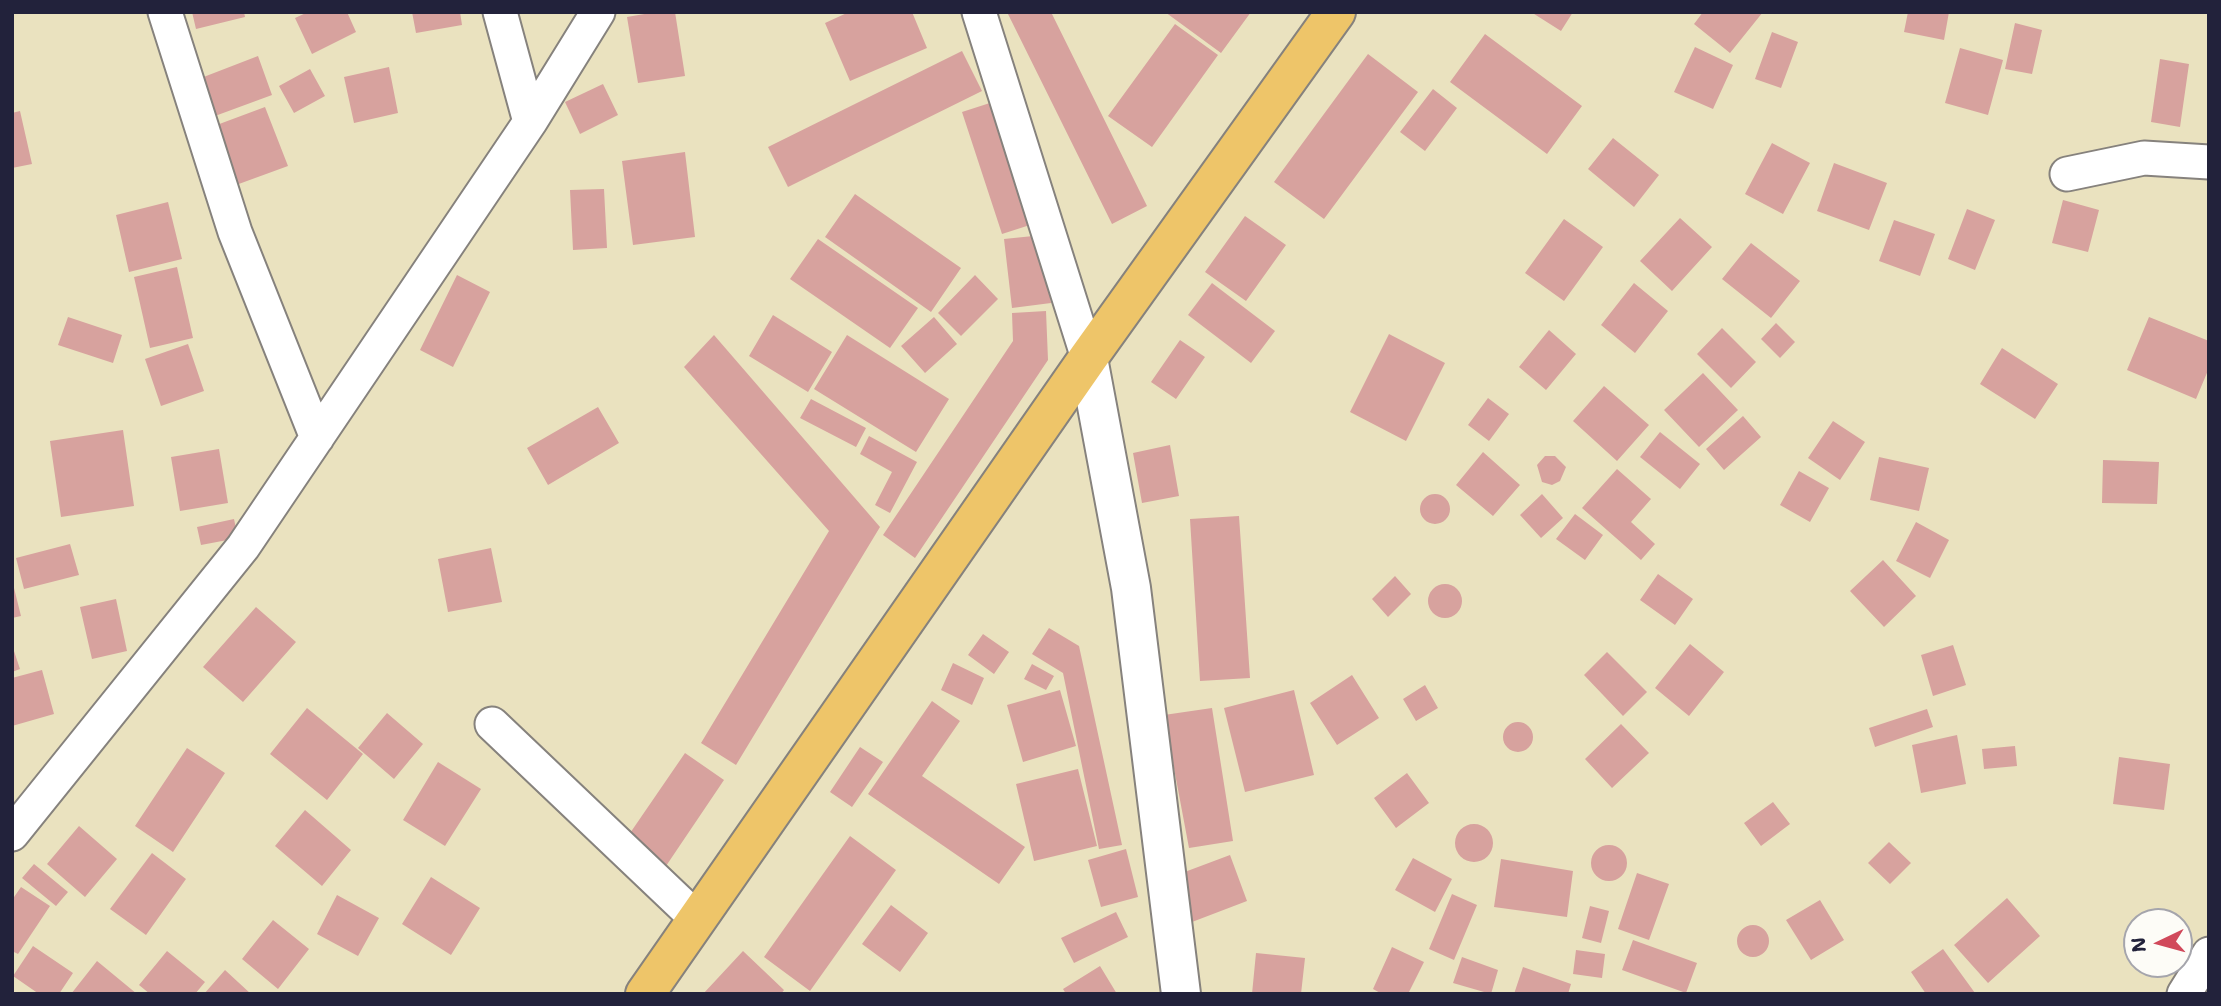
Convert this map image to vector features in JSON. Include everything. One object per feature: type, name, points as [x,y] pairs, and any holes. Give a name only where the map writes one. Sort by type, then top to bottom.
[{"type":"main road","points":[[645,994],[1088,358],[1336,12]]},
{"type":"street","points":[[165,12],[235,232],[317,438]]},
{"type":"street","points":[[500,12],[530,122]]},
{"type":"street","points":[[12,834],[243,547],[530,122],[598,12]]},
{"type":"street","points":[[979,12],[1088,358],[1130,588],[1181,994]]},
{"type":"street","points":[[2067,174],[2144,158],[2209,162]]},
{"type":"street","points":[[492,724],[697,919]]},
{"type":"street","points":[[2184,994],[2209,954]]},
{"type":"building","points":[[192,12],[244,12],[245,17],[196,29]]},
{"type":"building","points":[[308,12],[347,12],[356,32],[312,54],[295,18]]},
{"type":"building","points":[[412,12],[460,12],[462,25],[416,33]]},
{"type":"building","points":[[675,12],[685,76],[638,83],[627,17]]},
{"type":"building","points":[[849,12],[912,12],[927,48],[850,81],[825,23]]},
{"type":"building","points":[[1007,12],[1051,12],[1147,206],[1112,224]]},
{"type":"building","points":[[1165,12],[1251,12],[1221,53]]},
{"type":"building","points":[[1531,12],[1573,12],[1561,31]]},
{"type":"building","points":[[1703,12],[1763,12],[1730,53],[1694,24]]},
{"type":"building","points":[[1908,12],[1949,12],[1944,40],[1904,32]]},
{"type":"building","points":[[2015,23],[2042,30],[2032,74],[2005,69]]},
{"type":"building","points":[[1175,24],[1218,55],[1152,147],[1108,116]]},
{"type":"building","points":[[1772,32],[1798,42],[1781,88],[1755,79]]},
{"type":"building","points":[[1485,34],[1582,106],[1547,154],[1450,82]]},
{"type":"building","points":[[1695,47],[1733,65],[1713,109],[1674,92]]},
{"type":"building","points":[[1960,48],[2003,60],[1988,115],[1945,103]]},
{"type":"building","points":[[962,51],[982,91],[788,187],[768,147]]},
{"type":"building","points":[[1368,54],[1418,92],[1324,219],[1274,182]]},
{"type":"building","points":[[258,56],[272,95],[215,116],[201,78]]},
{"type":"building","points":[[2160,59],[2189,64],[2180,127],[2151,122]]},
{"type":"building","points":[[389,67],[398,113],[354,123],[344,77]]},
{"type":"building","points":[[310,69],[325,96],[294,113],[279,86]]},
{"type":"building","points":[[603,84],[618,115],[580,134],[565,102]]},
{"type":"building","points":[[1433,89],[1457,108],[1425,151],[1400,132]]},
{"type":"building","points":[[993,102],[1033,224],[1002,234],[962,112]]},
{"type":"building","points":[[265,107],[288,166],[236,185],[214,126]]},
{"type":"building","points":[[20,111],[32,164],[12,168],[12,113]]},
{"type":"building","points":[[1613,138],[1659,175],[1634,207],[1588,169]]},
{"type":"building","points":[[1772,143],[1810,163],[1783,214],[1745,194]]},
{"type":"building","points":[[685,152],[695,237],[633,245],[622,161]]},
{"type":"building","points":[[1834,163],[1887,183],[1869,230],[1817,211]]},
{"type":"building","points":[[604,189],[607,248],[573,250],[570,190]]},
{"type":"building","points":[[855,194],[961,268],[931,312],[825,237]]},
{"type":"building","points":[[2063,200],[2099,210],[2088,252],[2052,243]]},
{"type":"building","points":[[168,202],[182,259],[129,272],[116,215]]},
{"type":"building","points":[[1967,209],[1995,220],[1975,270],[1948,259]]},
{"type":"building","points":[[1245,216],[1286,245],[1246,301],[1205,272]]},
{"type":"building","points":[[1680,218],[1712,247],[1672,291],[1640,261]]},
{"type":"building","points":[[1564,219],[1603,247],[1564,301],[1525,273]]},
{"type":"building","points":[[1894,220],[1935,234],[1920,276],[1879,261]]},
{"type":"building","points":[[1043,235],[1051,303],[1012,308],[1004,239]]},
{"type":"building","points":[[818,239],[918,308],[890,348],[790,279]]},
{"type":"building","points":[[1751,243],[1800,281],[1771,318],[1722,279]]},
{"type":"building","points":[[177,267],[193,338],[150,348],[134,277]]},
{"type":"building","points":[[457,275],[490,292],[453,367],[420,350]]},
{"type":"building","points":[[975,275],[998,299],[961,336],[938,313]]},
{"type":"building","points":[[1212,283],[1275,331],[1251,363],[1188,315]]},
{"type":"building","points":[[1634,283],[1668,311],[1635,353],[1601,325]]},
{"type":"building","points":[[1046,311],[1048,360],[915,558],[883,535],[1013,341],[1012,313]]},
{"type":"building","points":[[773,315],[832,352],[808,392],[749,356]]},
{"type":"building","points":[[68,317],[122,335],[113,363],[58,345]]},
{"type":"building","points":[[934,317],[957,344],[925,373],[901,346]]},
{"type":"building","points":[[2149,317],[2209,341],[2209,368],[2196,399],[2127,370]]},
{"type":"building","points":[[1776,323],[1795,342],[1780,358],[1761,339]]},
{"type":"building","points":[[1722,328],[1756,362],[1731,388],[1697,354]]},
{"type":"building","points":[[1549,330],[1576,354],[1546,390],[1519,367]]},
{"type":"building","points":[[1389,334],[1445,363],[1406,441],[1350,412]]},
{"type":"building","points":[[714,335],[880,527],[736,765],[701,743],[829,531],[684,367]]},
{"type":"building","points":[[847,335],[949,399],[916,452],[814,389]]},
{"type":"building","points":[[1180,340],[1205,357],[1176,399],[1151,382]]},
{"type":"building","points":[[188,344],[204,391],[161,406],[145,359]]},
{"type":"building","points":[[2002,348],[2058,384],[2035,419],[1980,384]]},
{"type":"building","points":[[1703,373],[1738,410],[1699,447],[1664,410]]},
{"type":"building","points":[[1604,386],[1649,425],[1617,461],[1573,421]]},
{"type":"building","points":[[1488,398],[1509,414],[1489,441],[1468,425]]},
{"type":"building","points":[[811,399],[866,428],[856,447],[800,418]]},
{"type":"building","points":[[598,407],[619,443],[548,485],[527,448]]},
{"type":"building","points":[[1743,416],[1761,437],[1724,470],[1706,449]]},
{"type":"building","points":[[1833,421],[1865,442],[1840,480],[1808,458]]},
{"type":"building","points":[[123,430],[134,506],[61,517],[50,441]]},
{"type":"building","points":[[1660,432],[1700,464],[1680,489],[1640,457]]},
{"type":"building","points":[[869,436],[917,462],[890,513],[875,505],[892,472],[860,454]]},
{"type":"building","points":[[1170,445],[1179,496],[1142,503],[1133,453]]},
{"type":"building","points":[[219,449],[228,503],[180,511],[171,457]]},
{"type":"building","points":[[1483,452],[1520,485],[1493,516],[1456,485]]},
{"type":"building","points":[[1545,456],[1555,456],[1566,467],[1560,481],[1552,485],[1542,482],[1537,465]]},
{"type":"building","points":[[1879,457],[1929,468],[1919,511],[1870,500]]},
{"type":"building","points":[[2103,460],[2159,462],[2157,504],[2102,503]]},
{"type":"building","points":[[1617,469],[1651,499],[1631,522],[1655,544],[1641,560],[1582,508]]},
{"type":"building","points":[[1799,471],[1829,488],[1810,522],[1780,505]]},
{"type":"building","points":[[1435,494],[1446,498],[1450,509],[1446,520],[1435,524],[1424,520],[1420,509],[1424,498]]},
{"type":"building","points":[[1542,494],[1563,518],[1541,538],[1520,515]]},
{"type":"building","points":[[1575,514],[1603,535],[1585,560],[1556,539]]},
{"type":"building","points":[[1239,516],[1250,678],[1200,681],[1190,519]]},
{"type":"building","points":[[234,519],[238,538],[201,545],[197,527]]},
{"type":"building","points":[[1916,522],[1949,540],[1930,578],[1896,561]]},
{"type":"building","points":[[70,544],[79,575],[24,589],[16,558]]},
{"type":"building","points":[[491,548],[502,602],[448,612],[438,559]]},
{"type":"building","points":[[1883,560],[1916,596],[1884,627],[1850,591]]},
{"type":"building","points":[[1658,574],[1693,599],[1675,625],[1640,600]]},
{"type":"building","points":[[1395,576],[1411,594],[1388,617],[1372,599]]},
{"type":"building","points":[[12,580],[21,616],[12,618]]},
{"type":"building","points":[[1445,584],[1457,589],[1462,601],[1457,613],[1445,618],[1433,613],[1428,601],[1433,589]]},
{"type":"building","points":[[116,599],[127,651],[92,659],[80,607]]},
{"type":"building","points":[[256,607],[296,642],[243,702],[203,667]]},
{"type":"building","points":[[1049,628],[1079,646],[1122,845],[1099,849],[1063,673],[1032,654]]},
{"type":"building","points":[[983,634],[1009,652],[994,674],[968,655]]},
{"type":"building","points":[[1690,644],[1724,672],[1689,716],[1655,688]]},
{"type":"building","points":[[12,645],[20,669],[12,672]]},
{"type":"building","points":[[1953,645],[1966,685],[1933,696],[1921,655]]},
{"type":"building","points":[[1607,652],[1647,692],[1623,716],[1584,675]]},
{"type":"building","points":[[953,663],[984,678],[972,705],[941,690]]},
{"type":"building","points":[[1032,664],[1054,676],[1046,690],[1024,679]]},
{"type":"building","points":[[42,670],[54,714],[12,726],[12,678]]},
{"type":"building","points":[[1352,675],[1379,718],[1337,745],[1310,703]]},
{"type":"building","points":[[1425,685],[1438,708],[1416,721],[1403,699]]},
{"type":"building","points":[[1060,690],[1076,746],[1023,762],[1007,705]]},
{"type":"building","points":[[1294,690],[1314,775],[1245,792],[1224,708]]},
{"type":"building","points":[[932,701],[960,721],[922,776],[1025,847],[999,884],[868,794]]},
{"type":"building","points":[[307,708],[363,754],[327,800],[270,754]]},
{"type":"building","points":[[1212,708],[1233,841],[1189,848],[1164,715]]},
{"type":"building","points":[[1927,709],[1933,727],[1875,747],[1869,728]]},
{"type":"building","points":[[387,713],[423,744],[394,779],[358,748]]},
{"type":"building","points":[[1518,722],[1524,723],[1532,731],[1532,743],[1524,751],[1518,752],[1512,751],[1504,743],[1503,737],[1504,731],[1512,723]]},
{"type":"building","points":[[1621,724],[1649,753],[1612,788],[1585,759]]},
{"type":"building","points":[[1957,735],[1966,784],[1921,793],[1912,745]]},
{"type":"building","points":[[2015,746],[2017,766],[1984,769],[1982,749]]},
{"type":"building","points":[[860,747],[883,762],[852,807],[830,792]]},
{"type":"building","points":[[187,748],[225,773],[173,852],[135,826]]},
{"type":"building","points":[[685,753],[724,780],[666,866],[626,839]]},
{"type":"building","points":[[2119,757],[2170,764],[2164,810],[2113,804]]},
{"type":"building","points":[[438,762],[481,789],[445,846],[403,820]]},
{"type":"building","points":[[1078,769],[1097,846],[1034,861],[1016,784]]},
{"type":"building","points":[[1407,773],[1429,803],[1396,828],[1374,798]]},
{"type":"building","points":[[1773,802],[1790,824],[1761,846],[1744,823]]},
{"type":"building","points":[[305,810],[351,850],[322,886],[275,846]]},
{"type":"building","points":[[1474,824],[1487,830],[1493,843],[1487,856],[1474,862],[1461,856],[1455,843],[1461,830]]},
{"type":"building","points":[[79,826],[117,859],[85,897],[47,864]]},
{"type":"building","points":[[850,836],[896,870],[810,991],[764,957]]},
{"type":"building","points":[[1889,842],[1911,863],[1890,884],[1868,863]]},
{"type":"building","points":[[1609,845],[1622,850],[1627,863],[1622,876],[1609,881],[1596,876],[1591,863],[1596,850]]},
{"type":"building","points":[[1126,849],[1138,897],[1101,907],[1088,860]]},
{"type":"building","points":[[152,853],[186,879],[146,935],[110,909]]},
{"type":"building","points":[[1230,855],[1247,901],[1192,922],[1174,876]]},
{"type":"building","points":[[1413,858],[1452,879],[1435,912],[1395,890]]},
{"type":"building","points":[[1501,859],[1573,871],[1567,917],[1494,907]]},
{"type":"building","points":[[34,864],[68,892],[56,906],[22,878]]},
{"type":"building","points":[[1637,873],[1669,884],[1649,940],[1618,929]]},
{"type":"building","points":[[431,877],[480,908],[451,955],[402,924]]},
{"type":"building","points":[[21,887],[50,906],[18,954],[12,951],[12,900]]},
{"type":"building","points":[[1452,894],[1477,905],[1454,960],[1429,949]]},
{"type":"building","points":[[337,895],[379,918],[358,956],[317,934]]},
{"type":"building","points":[[2007,898],[2040,936],[1988,983],[1954,945]]},
{"type":"building","points":[[1820,900],[1844,940],[1811,960],[1786,920]]},
{"type":"building","points":[[891,905],[928,933],[900,972],[862,944]]},
{"type":"building","points":[[1590,906],[1609,911],[1601,943],[1582,938]]},
{"type":"building","points":[[1116,912],[1128,937],[1074,963],[1061,938]]},
{"type":"building","points":[[273,920],[309,949],[278,989],[242,959]]},
{"type":"building","points":[[1753,925],[1765,929],[1769,941],[1765,953],[1753,957],[1741,953],[1737,941],[1741,929]]},
{"type":"building","points":[[1633,940],[1697,963],[1686,993],[1622,970]]},
{"type":"building","points":[[33,946],[73,973],[59,994],[39,994],[13,976]]},
{"type":"building","points":[[1392,947],[1424,962],[1408,994],[1382,994],[1373,989]]},
{"type":"building","points":[[1943,949],[1974,994],[1926,994],[1911,972]]},
{"type":"building","points":[[1576,950],[1605,954],[1602,978],[1573,974]]},
{"type":"building","points":[[167,951],[205,982],[195,994],[150,994],[139,985]]},
{"type":"building","points":[[743,951],[784,990],[781,994],[703,994]]},
{"type":"building","points":[[1256,953],[1305,958],[1301,994],[1252,994]]},
{"type":"building","points":[[1462,957],[1498,970],[1491,994],[1453,983]]},
{"type":"building","points":[[97,961],[137,994],[71,994]]},
{"type":"building","points":[[1100,966],[1117,994],[1066,994],[1063,989]]},
{"type":"building","points":[[1523,967],[1571,984],[1568,994],[1514,994]]},
{"type":"building","points":[[225,970],[251,994],[204,994]]}]
